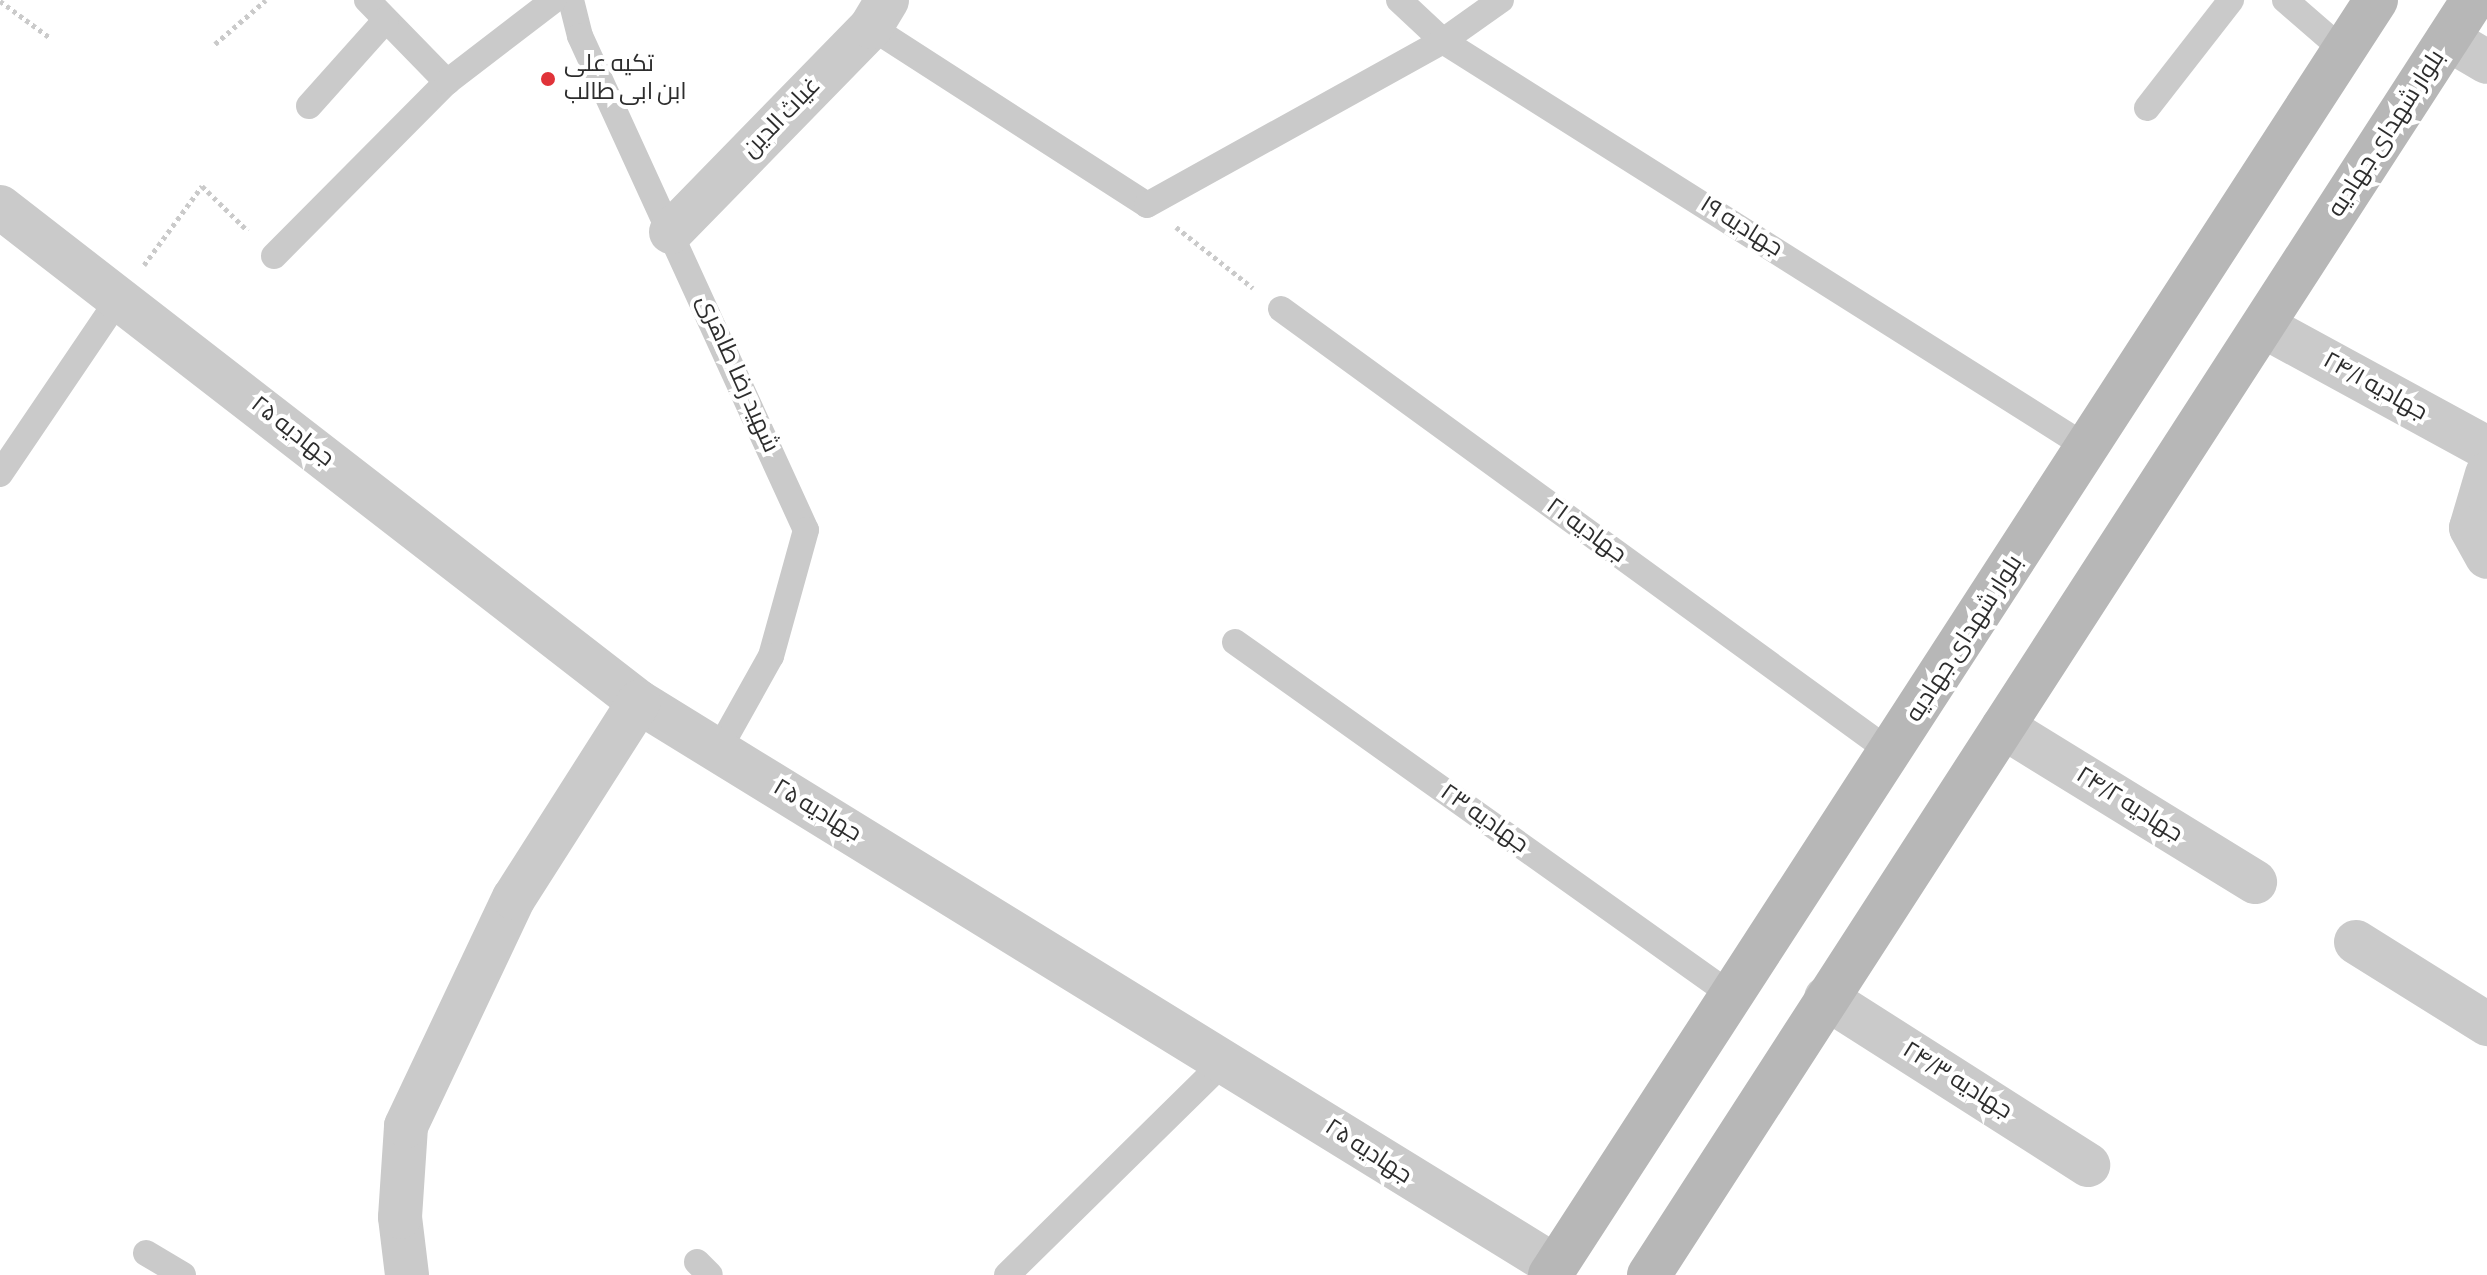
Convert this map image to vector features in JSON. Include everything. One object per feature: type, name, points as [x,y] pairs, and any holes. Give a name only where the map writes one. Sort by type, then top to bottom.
[{"type":"main road","name":"بلوار شهدای جهادیه","points":[[1553,1271],[1892,753],[2376,0]]},
{"type":"main road","name":"بلوار شهدای جهادیه","points":[[1649,1275],[2473,0]]},
{"type":"street","name":"غیاث الدین","points":[[671,232],[879,14]]},
{"type":"street","points":[[2448,39],[2487,62]]},
{"type":"street","name":"جهادیه ۲۵","points":[[0,207],[639,702],[1227,1059],[1553,1271]]},
{"type":"street","name":"جهادیه ۲۴/۱","points":[[2263,326],[2487,448]]},
{"type":"street","points":[[2487,474],[2471,528],[2487,557]]},
{"type":"street","points":[[407,1275],[400,1217],[406,1126],[514,898],[639,702]]},
{"type":"street","name":"جهادیه ۲۴/۲","points":[[2003,727],[2255,882]]},
{"type":"street","points":[[2356,942],[2487,1024]]},
{"type":"street","name":"جهادیه ۲۴/۳","points":[[1826,998],[2088,1165]]},
{"type":"lane","points":[[367,0],[447,82]]},
{"type":"lane","points":[[274,256],[447,82],[554,0]]},
{"type":"lane","name":"شهید رضا طاهری","points":[[571,0],[580,36],[806,530],[771,656],[718,751]]},
{"type":"lane","name":"جهادیه ۱۹","points":[[1399,0],[1443,41],[2088,448]]},
{"type":"lane","points":[[879,14],[1147,205],[1443,41],[1501,0]]},
{"type":"lane","points":[[2147,108],[2231,0]]},
{"type":"lane","points":[[2285,0],[2345,52]]},
{"type":"lane","points":[[309,106],[386,20]]},
{"type":"lane","points":[[4,458],[119,298]]},
{"type":"lane","name":"جهادیه ۲۱","points":[[1281,309],[1892,753]]},
{"type":"lane","name":"جهادیه ۲۳","points":[[1235,642],[1734,997]]},
{"type":"lane","points":[[1007,1275],[1227,1059]]},
{"type":"lane","points":[[146,1253],[183,1275]]},
{"type":"path","points":[[215,44],[266,0]]},
{"type":"path","points":[[0,1],[49,37]]},
{"type":"path","points":[[119,298],[202,186],[274,256]]},
{"type":"path","points":[[1147,205],[1281,309]]},
{"type":"place","name":"تکیه علی ابن ابی طالب","points":[[548,79]]}]
